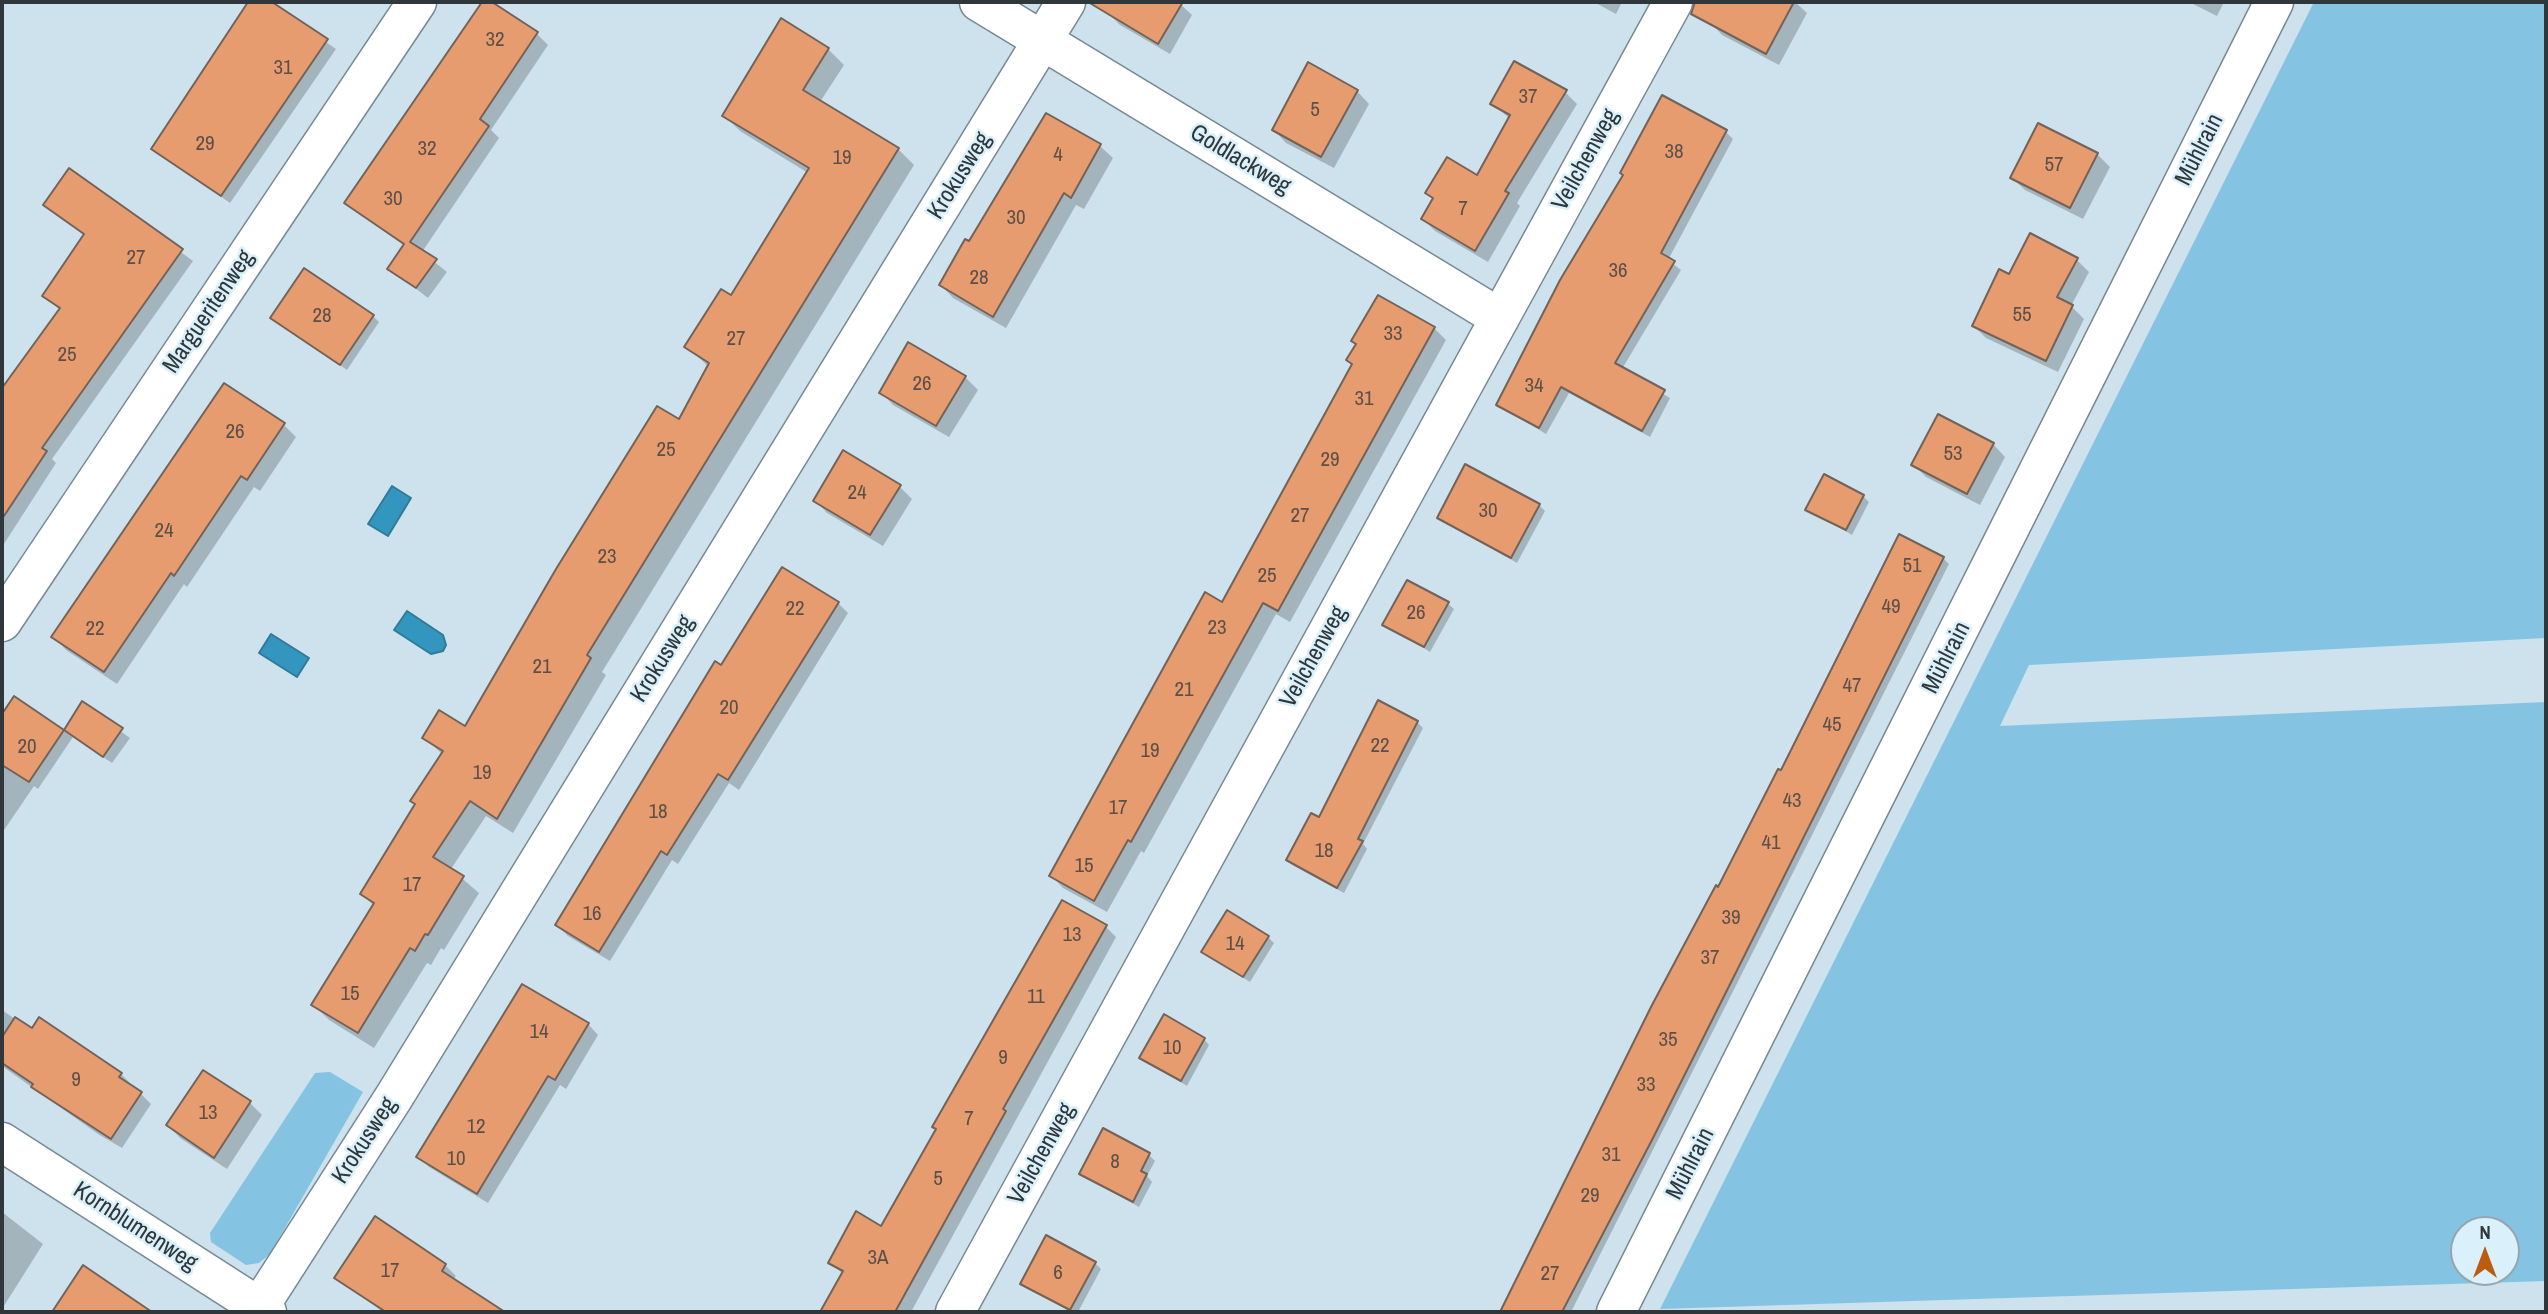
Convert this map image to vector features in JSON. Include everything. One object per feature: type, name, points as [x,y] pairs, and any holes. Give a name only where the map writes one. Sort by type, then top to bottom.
[{"type":"street","name":"Margueritenweg","points":[[2,622],[417,2]]},
{"type":"street","name":"Goldlackweg","points":[[979,2],[1500,318]]},
{"type":"street","name":"Krokusweg","points":[[260,1311],[1066,2]]},
{"type":"street","name":"Veilchenweg","points":[[955,1312],[1673,2]]},
{"type":"street","name":"Mühlrain","points":[[1616,1312],[2274,2]]},
{"type":"street","name":"Kornblumenweg","points":[[2,1142],[260,1311]]},
{"type":"shaded area","points":[[2314,2],[2546,2],[2546,638],[2029,665],[2000,726],[2546,702],[2546,1281],[2520,1282],[2520,1216],[2450,1216],[2450,1284],[1660,1309]]},
{"type":"shaded area","points":[[392,486],[411,498],[388,536],[368,524]]},
{"type":"shaded area","points":[[407,611],[443,635],[446,645],[443,651],[431,654],[394,630]]},
{"type":"shaded area","points":[[271,634],[309,658],[297,677],[259,653]]},
{"type":"shaded area","points":[[330,1072],[363,1092],[270,1254],[259,1263],[246,1265],[211,1242],[210,1233],[315,1073]]},
{"type":"building","points":[[248,2],[272,2],[328,39],[221,196],[151,149]]},
{"type":"building","points":[[482,2],[492,2],[538,32],[480,119],[489,126],[410,242],[437,259],[416,288],[387,269],[404,244],[344,203]]},
{"type":"building","points":[[1088,2],[1183,2],[1158,44]]},
{"type":"building","points":[[1695,2],[1794,2],[1766,54],[1691,14]]},
{"type":"building","points":[[781,18],[829,48],[803,90],[899,148],[587,655],[591,658],[497,819],[470,801],[433,857],[464,876],[428,935],[425,934],[415,951],[410,948],[358,1033],[311,1005],[374,903],[360,894],[415,804],[410,801],[443,751],[422,738],[439,710],[465,726],[556,569],[657,406],[679,419],[709,363],[684,347],[721,289],[731,295],[809,168],[722,116]]},
{"type":"building","points":[[1514,61],[1567,90],[1505,191],[1509,193],[1475,251],[1421,219],[1433,198],[1425,193],[1447,157],[1477,175],[1510,115],[1490,104]]},
{"type":"building","points":[[1308,62],[1358,90],[1321,157],[1272,130]]},
{"type":"building","points":[[1662,95],[1727,130],[1661,253],[1675,261],[1615,363],[1665,390],[1642,431],[1561,387],[1539,428],[1496,405],[1560,280],[1623,175],[1620,173]]},
{"type":"building","points":[[1046,113],[1101,144],[1071,198],[1064,193],[993,317],[939,285],[965,239],[969,241]]},
{"type":"building","points":[[2038,123],[2098,153],[2070,208],[2010,178]]},
{"type":"building","points":[[69,168],[183,249],[42,448],[47,451],[2,519],[2,388],[60,308],[42,296],[84,234],[43,205]]},
{"type":"building","points":[[2030,233],[2078,258],[2057,297],[2073,305],[2046,361],[1972,326],[1999,269],[2009,274]]},
{"type":"building","points":[[304,268],[374,315],[340,365],[270,318]]},
{"type":"building","points":[[1378,295],[1435,327],[1278,611],[1263,603],[1131,842],[1128,840],[1094,901],[1049,876],[1205,592],[1222,602],[1352,364],[1346,360],[1356,344],[1351,341]]},
{"type":"building","points":[[908,342],[966,376],[936,426],[879,393]]},
{"type":"building","points":[[224,383],[285,423],[247,480],[241,476],[174,576],[171,573],[104,672],[51,637]]},
{"type":"building","points":[[1938,414],[1994,443],[1967,494],[1911,465]]},
{"type":"building","points":[[843,450],[901,485],[870,535],[813,501]]},
{"type":"building","points":[[1465,464],[1540,504],[1511,558],[1437,518]]},
{"type":"building","points":[[1824,474],[1864,495],[1846,530],[1805,510]]},
{"type":"building","points":[[1899,534],[1944,557],[1653,1138],[1562,1312],[1500,1312],[1652,1005],[1716,885],[1718,887],[1778,769],[1781,770]]},
{"type":"building","points":[[782,567],[839,602],[728,780],[718,774],[667,855],[661,851],[599,952],[555,925],[715,661],[721,665]]},
{"type":"building","points":[[1407,580],[1449,602],[1424,647],[1382,625]]},
{"type":"building","points":[[14,696],[64,730],[29,782],[2,765],[2,714]]},
{"type":"building","points":[[1378,700],[1418,721],[1358,839],[1363,841],[1337,888],[1286,860],[1311,813],[1319,817]]},
{"type":"building","points":[[82,701],[123,728],[103,757],[64,730]]},
{"type":"building","points":[[1062,900],[1107,925],[1003,1109],[1006,1111],[895,1312],[820,1312],[843,1271],[828,1263],[856,1211],[881,1226],[936,1129],[932,1127]]},
{"type":"building","points":[[1227,910],[1269,936],[1243,977],[1201,952]]},
{"type":"building","points":[[522,984],[589,1023],[555,1080],[548,1076],[477,1194],[416,1157]]},
{"type":"building","points":[[1164,1014],[1205,1038],[1181,1081],[1139,1058]]},
{"type":"building","points":[[15,1017],[32,1028],[39,1017],[122,1073],[119,1077],[142,1092],[111,1139],[31,1087],[33,1084],[2,1063],[2,1037]]},
{"type":"building","points":[[203,1070],[251,1101],[214,1158],[166,1125]]},
{"type":"building","points":[[1103,1128],[1150,1153],[1141,1171],[1147,1174],[1133,1202],[1079,1174]]},
{"type":"building","points":[[375,1216],[446,1264],[442,1271],[505,1312],[386,1312],[334,1278]]},
{"type":"building","points":[[1046,1235],[1096,1262],[1070,1310],[1020,1284]]},
{"type":"building","points":[[83,1265],[152,1312],[52,1312]]}]
